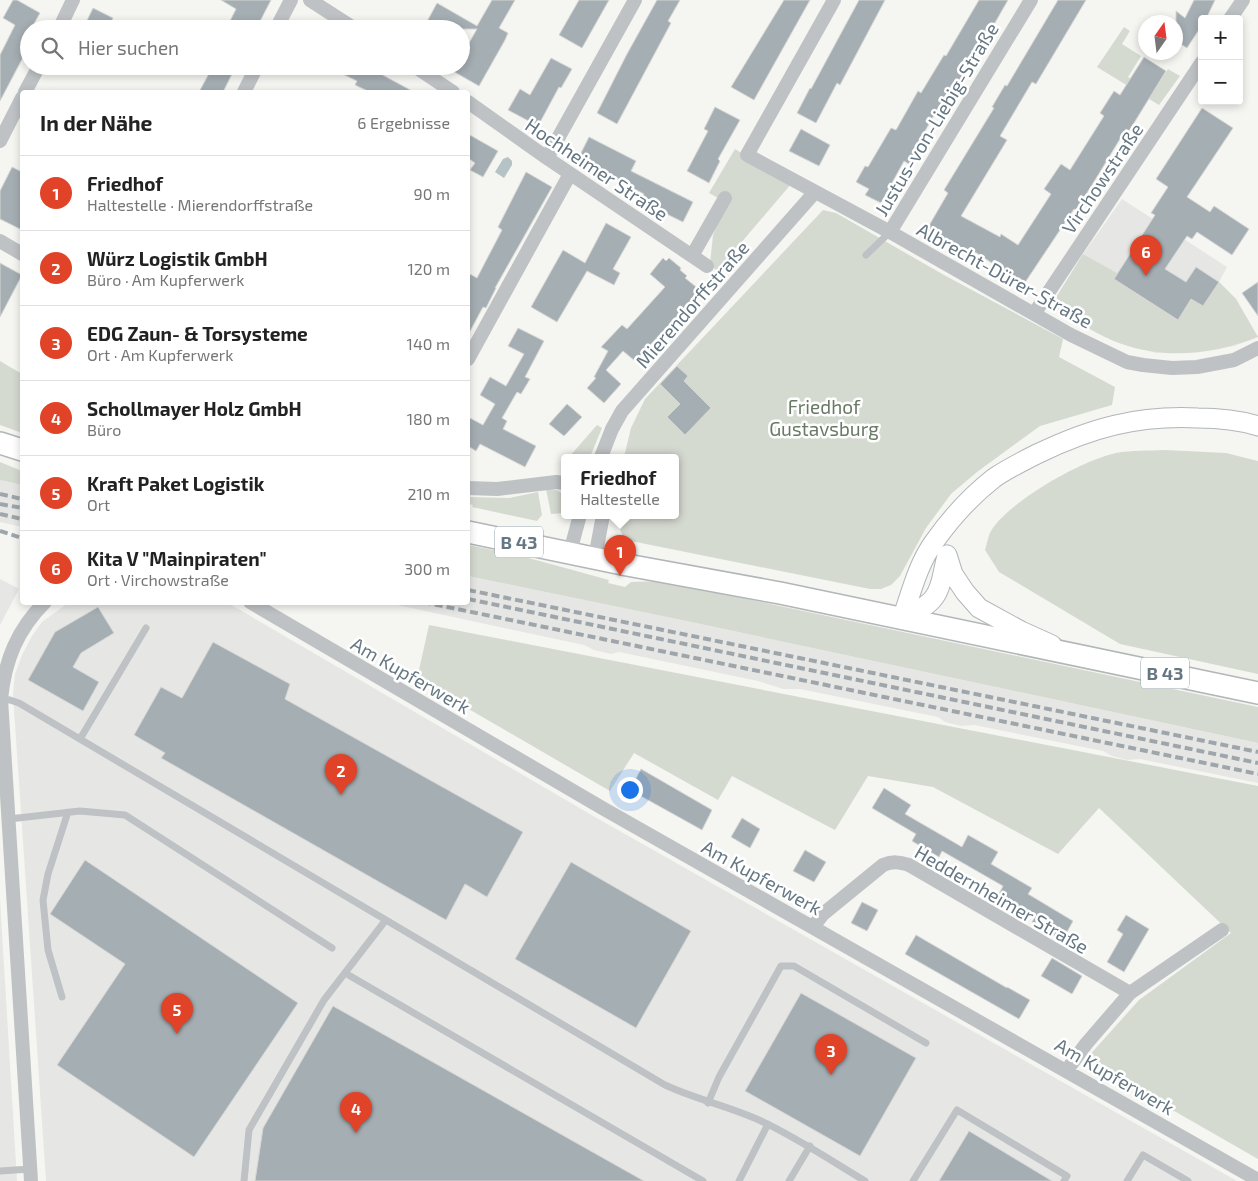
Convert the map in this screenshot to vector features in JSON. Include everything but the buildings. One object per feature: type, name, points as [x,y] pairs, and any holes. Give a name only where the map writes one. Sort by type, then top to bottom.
[{"type":"main road","points":[[902,619],[914,582],[933,543],[961,509],[996,477],[1028,459],[1065,441],[1130,421],[1175,417],[1216,418],[1258,426]]},
{"type":"main road","points":[[902,619],[929,604],[936,596],[961,509]]},
{"type":"main road","name":"B 43","points":[[470,532],[762,589],[1258,693]]},
{"type":"main road","points":[[947,555],[953,574],[979,608],[1021,631],[1072,654]]},
{"type":"street","points":[[63,20],[73,0]]},
{"type":"street","points":[[281,20],[291,0]]},
{"type":"street","points":[[310,0],[341,20]]},
{"type":"street","points":[[547,158],[634,0]]},
{"type":"street","name":"Albrecht-Dürer-Straße","points":[[834,0],[747,156],[890,232],[1107,354],[1133,364],[1172,368],[1206,366],[1234,360],[1258,348]]},
{"type":"street","name":"Justus-von-Liebig-Straße","points":[[890,232],[1031,0]]},
{"type":"street","points":[[1233,15],[1243,0]]},
{"type":"street","name":"Virchowstraße","points":[[1034,314],[1198,68]]},
{"type":"street","points":[[27,90],[34,75]]},
{"type":"street","points":[[245,90],[252,75]]},
{"type":"street","points":[[426,75],[445,90]]},
{"type":"street","points":[[0,141],[20,102]]},
{"type":"street","name":"Hochheimer Straße","points":[[470,103],[570,174],[707,266]]},
{"type":"street","points":[[470,355],[570,174]]},
{"type":"street","name":"Mierendorffstraße","points":[[604,454],[612,429],[622,411],[816,192]]},
{"type":"street","points":[[692,256],[725,198]]},
{"type":"street","points":[[0,241],[20,253]]},
{"type":"street","points":[[470,488],[497,489],[561,483]]},
{"type":"street","points":[[570,552],[579,519]]},
{"type":"street","points":[[595,558],[602,519]]},
{"type":"street","points":[[31,1175],[1,699],[8,658],[18,636],[31,616],[42,605]]},
{"type":"street","name":"Am Kupferwerk","points":[[255,605],[604,809],[1258,1180]]},
{"type":"street","name":"Heddernheimer Straße","points":[[813,927],[823,914],[883,865],[890,862],[899,862],[909,865],[1130,994]]},
{"type":"street","points":[[1067,1070],[1086,1044],[1130,994],[1222,930]]},
{"type":"lane","points":[[866,255],[890,232]]},
{"type":"lane","points":[[80,739],[146,628]]},
{"type":"lane","points":[[1,699],[19,703],[665,1086],[768,1124],[810,1146],[865,1181]]},
{"type":"lane","points":[[9,819],[80,811],[125,815],[332,948]]},
{"type":"lane","points":[[62,997],[48,950],[43,900],[48,874],[68,812]]},
{"type":"lane","points":[[244,1181],[249,1130],[324,1000],[385,921]]},
{"type":"lane","points":[[708,1103],[719,1077],[781,966],[794,966],[926,1044]]},
{"type":"lane","points":[[344,973],[703,1181]]},
{"type":"lane","points":[[913,1181],[957,1110],[1067,1176],[1064,1181]]},
{"type":"lane","points":[[739,1181],[768,1124]]},
{"type":"lane","points":[[789,1181],[810,1146]]},
{"type":"lane","points":[[1127,1181],[1143,1155],[1188,1181]]},
{"type":"lane","points":[[0,1171],[31,1175]]},
{"type":"shaded area","points":[[508,157],[512,161],[512,165],[504,178],[495,172],[503,159]]},
{"type":"shaded area","points":[[1122,199],[1227,267],[1219,282],[1236,299],[1258,337],[1234,346],[1207,351],[1156,353],[1120,343],[1053,308],[1052,304],[1083,254]]},
{"type":"shaded area","points":[[0,480],[20,485],[20,527],[0,522]]},
{"type":"shaded area","points":[[470,576],[691,622],[1258,743],[1258,783],[1140,759],[1127,760],[1112,756],[1103,751],[974,725],[961,726],[945,722],[938,717],[800,689],[783,689],[758,681],[619,652],[611,654],[594,650],[584,645],[397,605],[470,605]]},
{"type":"shaded area","points":[[0,579],[19,589],[0,625]]},
{"type":"shaded area","points":[[65,605],[231,605],[595,817],[1237,1181],[46,1181],[13,694],[15,674],[22,655],[42,622]]},
{"type":"shaded area","points":[[0,899],[17,1181],[0,1181]]},
{"type":"green space","points":[[1124,27],[1130,31],[1122,44],[1138,54],[1139,60],[1128,77],[1153,92],[1168,69],[1180,76],[1159,105],[1097,67]]},
{"type":"green space","points":[[735,149],[792,183],[717,271],[710,264],[713,235],[727,203],[709,193]]},
{"type":"green space","name":"Friedhof Gustavsburg","points":[[823,210],[836,213],[944,275],[1063,339],[1059,357],[1115,387],[1112,405],[1040,426],[977,472],[951,494],[926,528],[900,576],[891,585],[881,589],[870,589],[631,541],[623,537],[616,519],[679,519],[679,454],[625,454],[631,428],[645,399]]},
{"type":"green space","points":[[1083,254],[1117,273],[1114,279],[1177,320],[1191,299],[1203,306],[1219,282],[1236,299],[1258,337],[1225,348],[1191,353],[1173,353],[1139,349],[1104,337],[1053,308],[1052,304]]},
{"type":"green space","points":[[0,361],[20,373],[20,432],[0,425]]},
{"type":"green space","points":[[597,425],[602,428],[591,454],[572,454]]},
{"type":"green space","points":[[1165,450],[1226,453],[1258,461],[1258,674],[1120,644],[999,572],[985,550],[990,533],[1000,520],[1029,495],[1066,473],[1116,453]]},
{"type":"green space","points":[[0,462],[20,470],[20,485],[0,480]]},
{"type":"green space","points":[[546,489],[557,490],[561,493],[561,513],[551,514]]},
{"type":"green space","points":[[538,492],[542,515],[537,521],[472,507],[473,505],[470,504],[470,497],[509,498]]},
{"type":"green space","points":[[470,545],[514,554],[609,580],[608,583],[625,587],[631,582],[662,581],[1258,707],[1258,743],[470,576]]},
{"type":"green space","points":[[429,625],[1258,786],[1258,1159],[1087,1058],[1139,1000],[1231,933],[1099,808],[1058,854],[933,787],[868,776],[835,830],[732,776],[718,800],[634,753],[610,791],[417,679]]},
{"type":"railway","points":[[0,494],[20,499]]},
{"type":"railway","points":[[0,504],[20,508]]},
{"type":"railway","points":[[0,514],[20,519]]},
{"type":"railway","points":[[0,531],[20,537]]},
{"type":"railway","points":[[470,590],[1258,752]]},
{"type":"railway","points":[[470,599],[1258,763]]},
{"type":"railway","points":[[438,605],[1258,774]]},
{"type":"place","name":"Kita V \"Mainpiraten\"","points":[[1146,276]]},
{"type":"place","name":"Friedhof","points":[[620,576]]},
{"type":"place","name":"Würz Logistik GmbH","points":[[341,795]]},
{"type":"place","name":"Kraft Paket Logistik","points":[[177,1034]]},
{"type":"place","name":"EDG Zaun- & Torsysteme","points":[[831,1075]]},
{"type":"place","name":"Schollmayer Holz GmbH","points":[[356,1133]]}]
